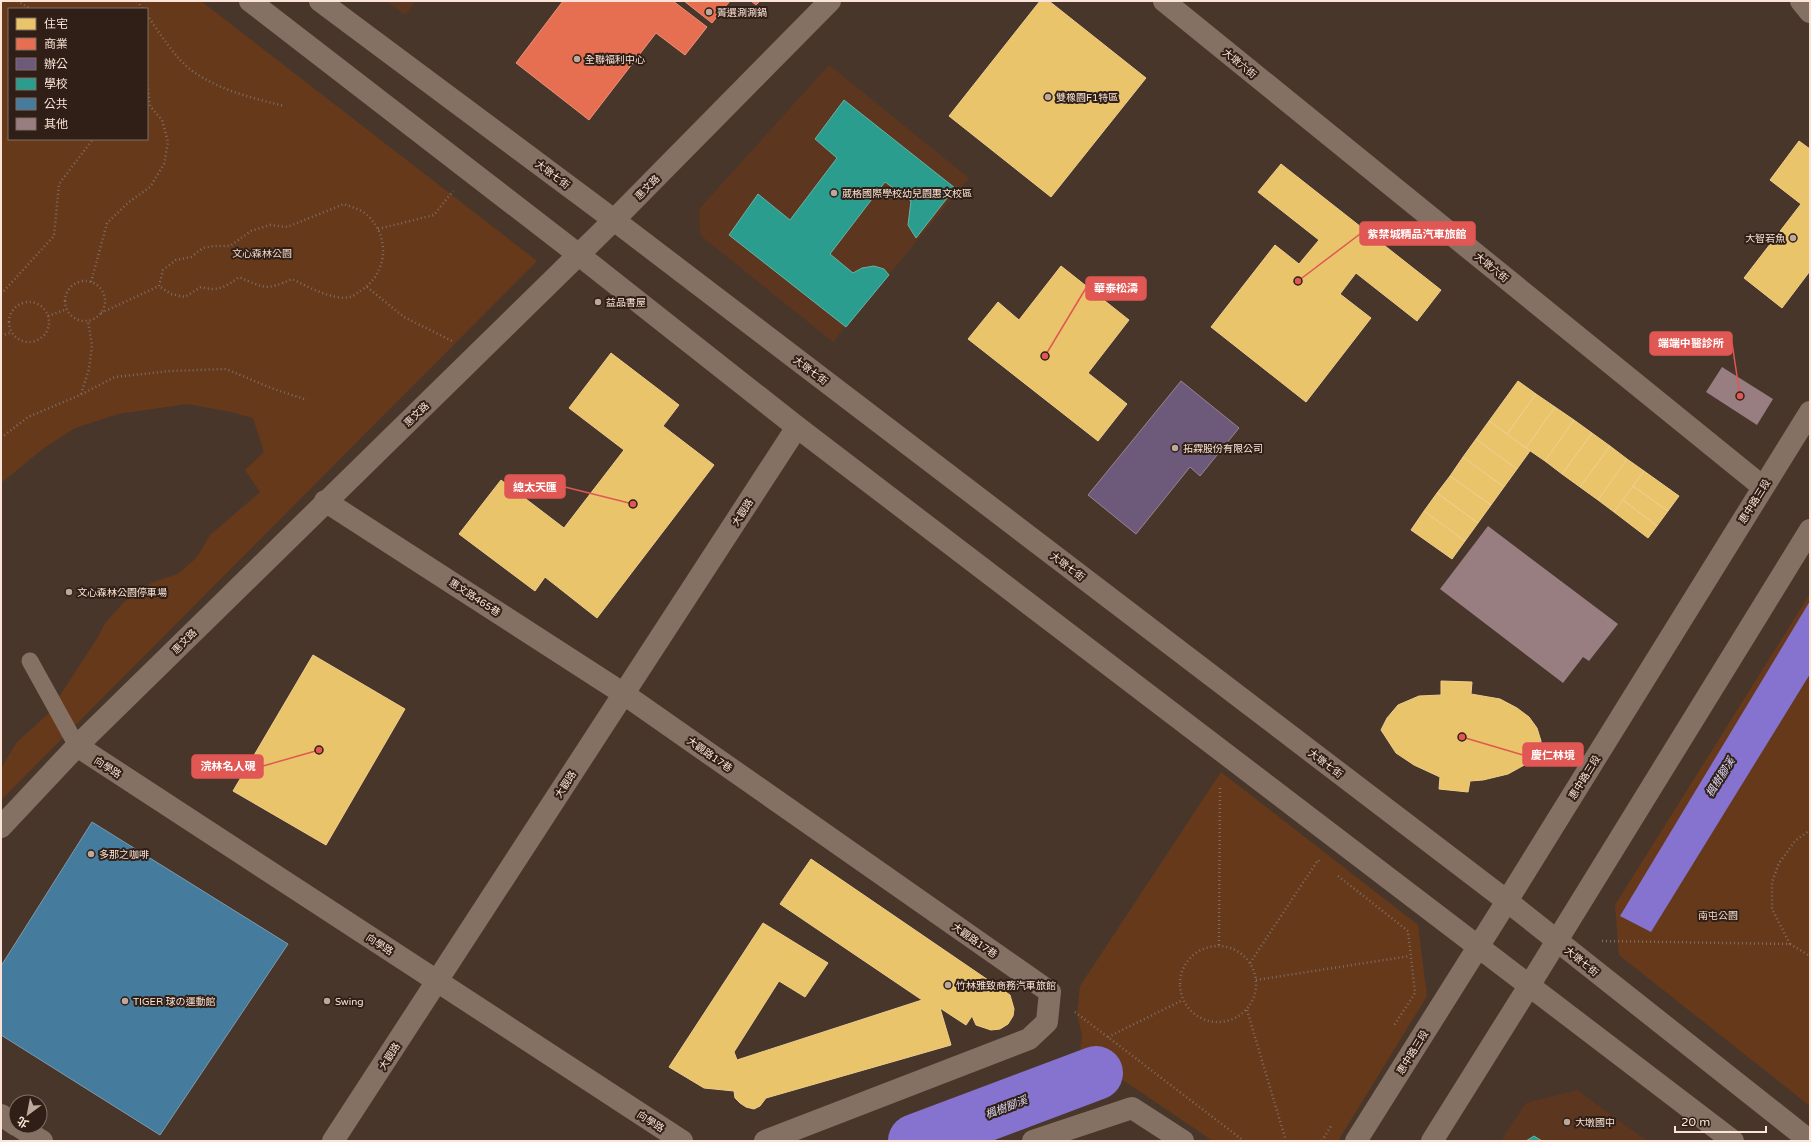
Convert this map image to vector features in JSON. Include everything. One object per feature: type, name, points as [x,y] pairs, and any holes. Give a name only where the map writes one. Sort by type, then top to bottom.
[{"type":"street","points":[[250,1],[579,255],[797,427],[1478,948],[1733,1141]]},
{"type":"street","name":"大墩七街","points":[[320,1],[614,220],[1507,901],[1810,1141]]},
{"type":"street","name":"惠文路","points":[[1,826],[77,746],[579,255],[830,1]]},
{"type":"street","name":"大墩六街","points":[[1164,1],[1763,487]]},
{"type":"street","points":[[1801,1],[1810,12]]},
{"type":"street","name":"惠中路三段","points":[[1356,1141],[1478,948],[1810,412]]},
{"type":"street","name":"大觀路","points":[[333,1141],[797,427]]},
{"type":"street","name":"惠文路465巷","points":[[326,501],[624,694]]},
{"type":"street","points":[[1432,1141],[1810,530]]},
{"type":"street","name":"大觀路17巷","points":[[624,694],[1050,992]]},
{"type":"street","name":"向學路","points":[[77,746],[682,1141]]},
{"type":"street","points":[[765,1141],[1029,1039],[1047,1022],[1050,992]]},
{"type":"street","points":[[1033,1141],[1132,1108],[1183,1141]]},
{"type":"street","points":[[31,1134],[42,1141]]},
{"type":"lane","points":[[30,661],[77,746]]},
{"type":"path","points":[[17,1],[29,8]]},
{"type":"path","points":[[148,16],[166,43],[191,70],[220,86],[247,97],[284,106]]},
{"type":"path","points":[[91,282],[107,223],[129,202],[150,187],[164,164],[168,142],[162,120],[150,106],[148,90]]},
{"type":"path","points":[[1,294],[54,236],[59,184],[92,140]]},
{"type":"path","points":[[378,229],[434,215],[469,170]]},
{"type":"path","points":[[344,204],[368,215],[382,234],[384,255],[379,274],[367,287],[350,298],[328,296],[292,279],[275,287],[262,287],[239,277],[227,287],[211,290],[201,287],[185,297],[171,294],[159,286],[163,270],[176,260],[191,257],[203,248],[230,246],[251,231],[270,225],[287,227],[344,204]]},
{"type":"path","points":[[101,313],[105,301],[101,289],[91,282],[78,282],[69,290],[66,296],[67,309],[76,318],[88,321],[98,317],[101,313],[159,286]]},
{"type":"path","points":[[367,287],[404,317],[478,354]]},
{"type":"path","points":[[28,302],[41,306],[48,316],[49,323],[45,334],[34,341],[22,340],[12,332],[9,319],[16,308],[21,304],[28,302]]},
{"type":"path","points":[[48,316],[67,309]]},
{"type":"path","points":[[80,395],[89,369],[92,345],[88,321]]},
{"type":"path","points":[[1,336],[12,332]]},
{"type":"path","points":[[1,438],[28,417],[80,395],[115,377],[170,371],[226,369],[271,388],[307,400]]},
{"type":"path","points":[[1219,945],[1220,784],[1226,789]]},
{"type":"path","points":[[1790,944],[1772,908],[1772,882],[1779,863],[1795,841],[1810,830]]},
{"type":"path","points":[[1312,856],[1324,865]]},
{"type":"path","points":[[1250,963],[1318,860]]},
{"type":"path","points":[[1336,874],[1408,931],[1415,993],[1390,1033]]},
{"type":"path","points":[[1557,941],[1790,944],[1810,956]]},
{"type":"path","points":[[1219,945],[1231,948],[1242,954],[1250,963],[1256,980],[1253,999],[1247,1010],[1237,1018],[1225,1022],[1213,1022],[1201,1018],[1190,1011],[1183,1000],[1179,987],[1180,974],[1186,962],[1195,953],[1206,947],[1219,945]]},
{"type":"path","points":[[1256,980],[1410,956]]},
{"type":"path","points":[[1050,992],[1244,1141]]},
{"type":"path","points":[[1108,1037],[1183,1000]]},
{"type":"path","points":[[1247,1010],[1286,1141]]},
{"type":"path","points":[[1322,1141],[1335,1121]]},
{"type":"shaded area","points":[[386,1],[416,1],[405,15]]},
{"type":"shaded area","name":"葳格國際學校幼兒園惠文校區","points":[[829,65],[969,178],[833,342],[700,235],[699,209]]},
{"type":"shaded area","name":"大墩國中","points":[[1577,1090],[1647,1141],[1501,1141],[1526,1103]]},
{"type":"green space","name":"文心森林公園","points":[[1,1],[201,1],[537,261],[1,800],[1,768],[17,742],[48,714],[106,622],[124,602],[151,583],[178,574],[197,557],[210,535],[260,492],[245,470],[264,452],[253,418],[231,412],[187,404],[118,414],[75,428],[44,448],[1,483]]},
{"type":"green space","name":"南屯公園","points":[[1810,594],[1810,1106],[1619,955],[1615,905]]},
{"type":"green space","points":[[1221,772],[1418,925],[1427,996],[1338,1141],[1213,1141],[1080,1051],[1082,1035],[1077,1014],[1080,986]]},
{"type":"water","points":[[1810,601],[1810,674],[1651,932],[1620,916]]},
{"type":"building: 住宅","name":"雙橡園F1特區","points":[[1040,1],[1049,1],[1146,78],[1051,197],[949,116]]},
{"type":"building: 住宅","name":"大智若魚","points":[[1799,141],[1810,149],[1810,271],[1782,308],[1744,278],[1801,204],[1770,180]]},
{"type":"building: 住宅","points":[[1281,164],[1441,290],[1417,321],[1356,273],[1340,294],[1371,318],[1306,402],[1211,327],[1275,245],[1299,264],[1319,240],[1258,192]]},
{"type":"building: 住宅","points":[[1061,266],[1129,320],[1088,373],[1127,404],[1098,441],[968,339],[998,302],[1019,320]]},
{"type":"building: 住宅","points":[[611,353],[679,405],[663,426],[714,465],[597,618],[545,577],[535,591],[459,534],[501,480],[564,528],[624,450],[569,408]]},
{"type":"building: 住宅","points":[[1518,381],[1536,394],[1507,434],[1489,421]]},
{"type":"building: 住宅","points":[[1536,394],[1555,407],[1526,448],[1507,434]]},
{"type":"building: 住宅","points":[[1555,407],[1574,420],[1545,461],[1526,448]]},
{"type":"building: 住宅","points":[[1574,420],[1592,433],[1562,474],[1545,461]]},
{"type":"building: 住宅","points":[[1489,421],[1530,451],[1517,469],[1476,439]]},
{"type":"building: 住宅","points":[[1592,433],[1610,446],[1580,487],[1562,474]]},
{"type":"building: 住宅","points":[[1476,439],[1517,469],[1504,487],[1463,457]]},
{"type":"building: 住宅","points":[[1610,446],[1627,459],[1598,500],[1580,487]]},
{"type":"building: 住宅","points":[[1463,457],[1504,487],[1491,505],[1450,476]]},
{"type":"building: 住宅","points":[[1627,459],[1644,471],[1614,512],[1598,500]]},
{"type":"building: 住宅","points":[[1644,471],[1679,496],[1668,511],[1633,486]]},
{"type":"building: 住宅","points":[[1450,476],[1491,505],[1478,523],[1437,493]]},
{"type":"building: 住宅","points":[[1633,486],[1668,511],[1657,526],[1623,500]]},
{"type":"building: 住宅","points":[[1437,493],[1478,523],[1465,541],[1424,511]]},
{"type":"building: 住宅","points":[[1623,500],[1657,526],[1648,538],[1614,512]]},
{"type":"building: 住宅","points":[[1424,511],[1465,541],[1452,559],[1411,530]]},
{"type":"building: 住宅","points":[[313,655],[405,709],[326,845],[233,791]]},
{"type":"building: 住宅","points":[[1441,681],[1472,682],[1471,694],[1500,699],[1517,708],[1529,717],[1537,728],[1541,741],[1540,749],[1528,763],[1508,774],[1483,780],[1470,781],[1468,792],[1439,789],[1440,777],[1414,765],[1396,753],[1381,730],[1387,718],[1398,705],[1419,696],[1441,695]]},
{"type":"building: 住宅","name":"竹林雅致商務汽車旅館","points":[[811,859],[1010,995],[1014,1009],[1013,1016],[1008,1024],[1000,1029],[991,1030],[976,1025],[972,1016],[966,1025],[940,1008],[951,1045],[766,1098],[760,1106],[754,1109],[746,1107],[740,1103],[735,1098],[734,1091],[704,1088],[669,1067],[763,923],[828,963],[805,997],[779,981],[734,1052],[737,1060],[922,1000],[780,904]]},
{"type":"building: 商業","name":"全聯福利中心","points":[[563,1],[673,1],[707,27],[685,55],[656,33],[589,120],[516,63]]},
{"type":"building: 商業","name":"菁選涮涮鍋","points":[[684,1],[730,1],[712,23]]},
{"type":"building: 商業","points":[[751,1],[760,1],[756,5]]},
{"type":"building: 辦公","name":"拓霖股份有限公司","points":[[1181,381],[1239,428],[1200,476],[1190,467],[1136,534],[1088,495]]},
{"type":"building: 學校","points":[[844,100],[955,188],[916,238],[908,225],[911,201],[885,182],[830,254],[853,273],[862,268],[874,266],[884,269],[889,275],[846,327],[729,235],[758,194],[790,220],[837,158],[815,139]]},
{"type":"building: 學校","points":[[1534,1136],[1542,1141],[1526,1141]]},
{"type":"building: 公共","name":"TIGER 球の運動館","points":[[92,822],[288,944],[160,1135],[1,1035],[1,966]]},
{"type":"building: 其他","points":[[1722,367],[1773,399],[1757,425],[1706,392]]},
{"type":"building: 其他","points":[[1488,526],[1618,624],[1589,661],[1583,657],[1563,683],[1440,589]]},
{"type":"waterway","name":"楓樹腳溪","points":[[915,1141],[1096,1073]]},
{"type":"place","name":"菁選涮涮鍋","points":[[709,12]]},
{"type":"place","name":"全聯福利中心","points":[[577,59]]},
{"type":"place","name":"雙橡園F1特區","points":[[1048,97]]},
{"type":"place","name":"葳格國際學校幼兒園惠文校區","points":[[834,193]]},
{"type":"place","name":"大智若魚","points":[[1793,238]]},
{"type":"place","name":"紫禁城精品汽車旅館","points":[[1298,281]]},
{"type":"place","name":"益品書屋","points":[[598,302]]},
{"type":"place","name":"華泰松濤","points":[[1045,356]]},
{"type":"place","name":"端端中醫診所","points":[[1740,396]]},
{"type":"place","name":"拓霖股份有限公司","points":[[1175,448]]},
{"type":"place","name":"總太天匯","points":[[633,504]]},
{"type":"place","name":"文心森林公園停車場","points":[[69,592]]},
{"type":"place","name":"慶仁林境","points":[[1462,737]]},
{"type":"place","name":"浣林名人硯","points":[[319,750]]},
{"type":"place","name":"多那之咖啡","points":[[91,854]]},
{"type":"place","name":"竹林雅致商務汽車旅館","points":[[948,985]]},
{"type":"place","name":"TIGER 球の運動館","points":[[125,1001]]},
{"type":"place","name":"Swing","points":[[327,1001]]},
{"type":"place","name":"大墩國中","points":[[1567,1122]]}]
